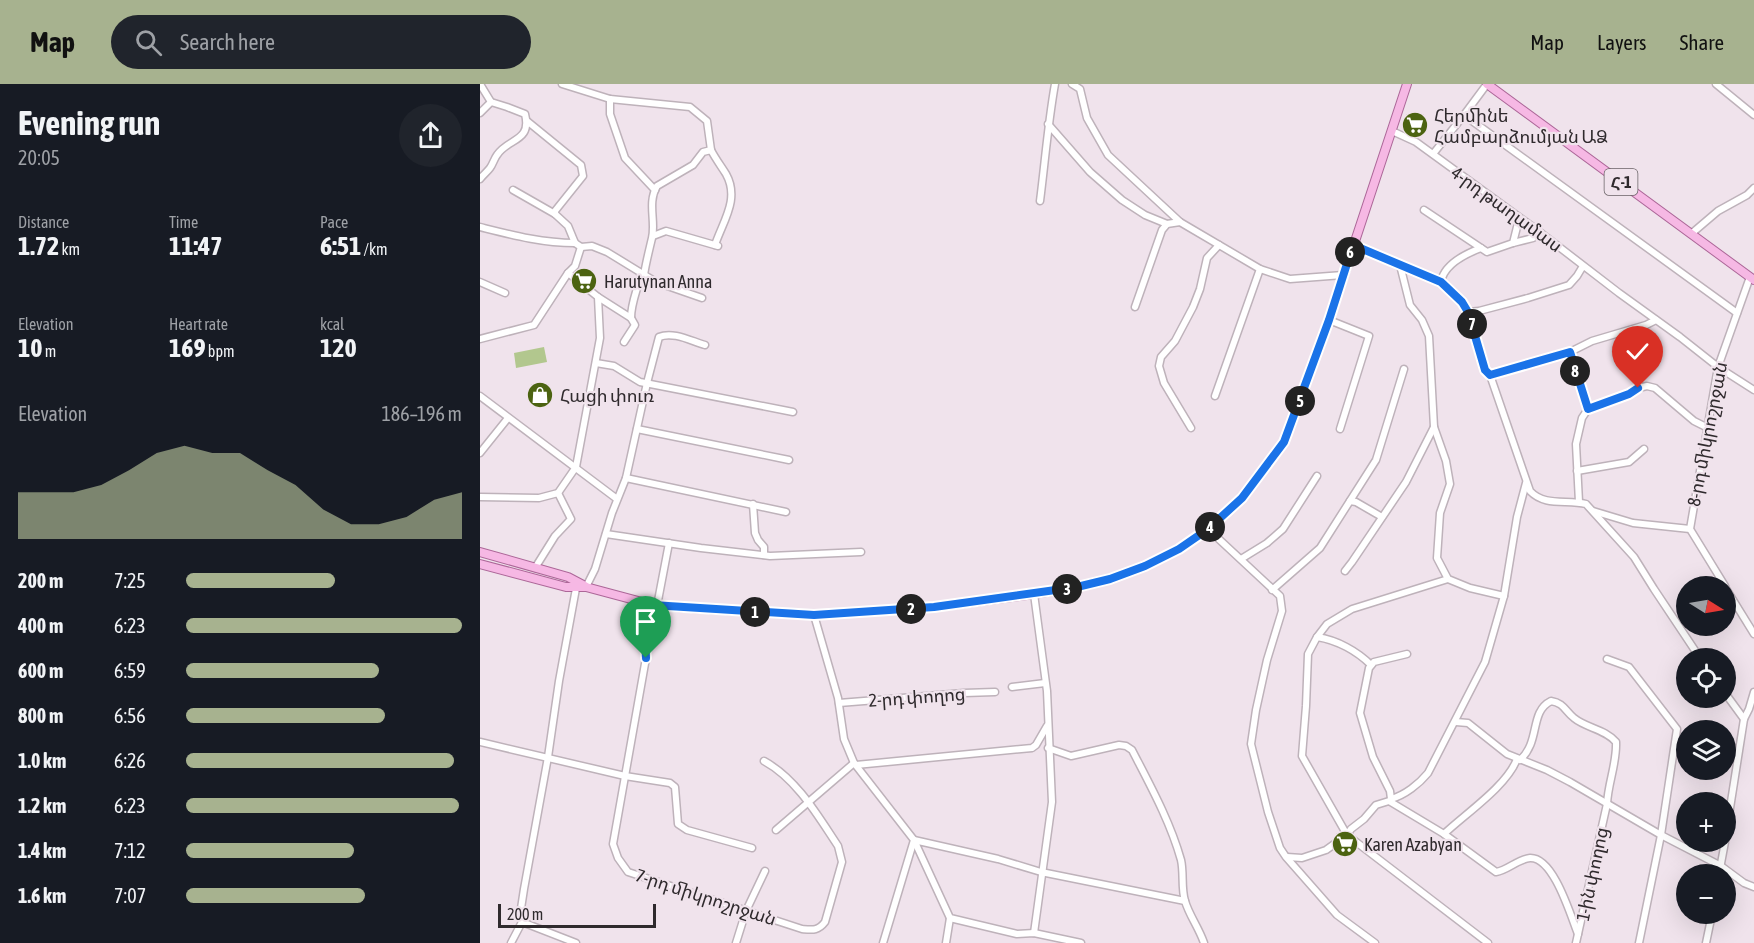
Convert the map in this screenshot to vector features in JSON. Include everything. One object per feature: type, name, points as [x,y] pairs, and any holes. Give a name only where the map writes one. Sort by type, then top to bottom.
[{"type":"main road","points":[[480,564],[566,587],[577,585],[655,605],[814,615],[934,607],[1077,587],[1110,579],[1145,566],[1179,549],[1208,529],[1242,498],[1284,442],[1329,320],[1407,84]]},
{"type":"main road","name":"Հ-1","points":[[1487,84],[1752,278]]},
{"type":"main road","points":[[480,552],[568,577],[577,585]]},
{"type":"street","points":[[480,84],[491,102],[525,114],[527,122],[525,132],[517,140],[502,148],[491,167],[480,179]]},
{"type":"street","points":[[562,84],[610,99],[690,107],[708,121],[711,150],[727,175],[733,192],[729,213],[721,229],[717,246],[666,231],[653,236]]},
{"type":"street","points":[[1040,201],[1048,124],[1055,84]]},
{"type":"street","points":[[1072,84],[1080,89],[1087,118],[1108,155],[1180,222],[1260,269],[1290,279],[1343,275]]},
{"type":"street","points":[[1433,154],[1487,84]]},
{"type":"street","points":[[1716,84],[1754,116]]},
{"type":"street","points":[[610,99],[610,114],[625,158],[655,190]]},
{"type":"street","points":[[480,113],[491,102]]},
{"type":"street","points":[[1464,115],[1737,313]]},
{"type":"street","points":[[527,122],[581,165],[584,171],[584,176],[555,211],[555,214]]},
{"type":"street","points":[[1048,124],[1090,172],[1122,200],[1144,215],[1167,224],[1180,222]]},
{"type":"street","name":"4-րդ թաղամաս","points":[[1392,131],[1416,142],[1433,154],[1718,367],[1754,390]]},
{"type":"street","points":[[631,318],[633,298],[643,274],[653,236],[651,214],[655,190],[657,186],[693,165],[703,152],[711,150]]},
{"type":"street","points":[[1691,234],[1718,211],[1747,195],[1754,188]]},
{"type":"street","points":[[480,339],[534,325],[574,266],[578,245],[568,226],[555,214],[513,190]]},
{"type":"street","points":[[1424,210],[1486,252],[1533,238],[1541,233]]},
{"type":"street","points":[[1513,243],[1520,219]]},
{"type":"street","points":[[1135,307],[1155,246],[1167,224]]},
{"type":"street","points":[[480,227],[517,237],[592,246],[607,252],[666,286],[702,298]]},
{"type":"street","points":[[1191,428],[1164,383],[1159,366],[1161,357],[1175,341],[1200,289],[1207,258],[1219,245]]},
{"type":"street","points":[[1353,245],[1441,282],[1462,302],[1468,312],[1485,370],[1490,375],[1530,491],[1536,497],[1548,501],[1586,504],[1634,557],[1693,648]]},
{"type":"street","points":[[1441,282],[1446,271],[1457,260],[1481,248]]},
{"type":"street","points":[[1400,265],[1410,305],[1422,320],[1429,336],[1434,427],[1446,461],[1450,484],[1440,513],[1437,558],[1448,579]]},
{"type":"street","points":[[1468,312],[1528,298],[1569,285],[1583,266]]},
{"type":"street","points":[[1215,396],[1260,269]]},
{"type":"street","points":[[568,273],[598,297],[631,318],[635,325],[624,342]]},
{"type":"street","name":"8-րդ միկրոշրջան","points":[[1718,576],[1690,529],[1718,367],[1752,278]]},
{"type":"street","points":[[480,282],[505,293]]},
{"type":"street","points":[[480,497],[539,498],[558,493],[576,467],[600,338],[598,297]]},
{"type":"street","points":[[1329,320],[1369,336],[1340,429]]},
{"type":"street","points":[[1490,375],[1570,352],[1592,341],[1656,320]]},
{"type":"street","points":[[586,587],[595,569],[626,478],[646,383],[659,337],[674,336],[705,345]]},
{"type":"street","points":[[1570,352],[1588,409]]},
{"type":"street","points":[[596,363],[615,366],[640,382],[793,412]]},
{"type":"street","points":[[1272,590],[1320,548],[1376,460],[1404,369]]},
{"type":"street","points":[[1579,502],[1576,444],[1582,418],[1588,409],[1647,386],[1655,388],[1694,421],[1708,428]]},
{"type":"street","points":[[480,396],[617,499]]},
{"type":"street","points":[[480,453],[508,418]]},
{"type":"street","points":[[1345,571],[1406,482],[1434,427]]},
{"type":"street","points":[[637,429],[789,460]]},
{"type":"street","points":[[1577,471],[1629,462],[1644,449]]},
{"type":"street","points":[[1241,560],[1283,529],[1317,476]]},
{"type":"street","points":[[626,478],[786,512]]},
{"type":"street","points":[[1286,857],[1302,858],[1319,854],[1347,835],[1351,828],[1364,819],[1376,805],[1402,795],[1425,776],[1456,722],[1485,662],[1504,596],[1517,517],[1526,483]]},
{"type":"street","points":[[534,568],[555,536],[571,519],[558,493]]},
{"type":"street","points":[[1350,501],[1356,502],[1382,518]]},
{"type":"street","points":[[753,504],[755,533],[764,547],[764,555]]},
{"type":"street","points":[[1592,511],[1633,523],[1690,529]]},
{"type":"street","points":[[1208,529],[1280,596],[1282,611],[1267,660],[1251,744],[1268,812],[1280,848],[1337,915],[1375,943]]},
{"type":"street","points":[[606,534],[764,555],[861,552]]},
{"type":"street","name":"7-րդ միկրոշրջան","points":[[669,543],[645,638],[646,658],[613,844],[618,858],[628,872],[802,929],[814,930],[820,928],[825,922],[842,862],[841,855],[838,846],[808,801],[778,768],[764,761]]},
{"type":"street","points":[[1488,943],[1347,835],[1302,756],[1302,748],[1308,654],[1327,624],[1352,609],[1448,579],[1470,588],[1504,596]]},
{"type":"street","points":[[511,943],[522,921],[520,915],[524,889],[577,585]]},
{"type":"street","points":[[1034,594],[1046,683],[1052,802],[1034,933]]},
{"type":"street","name":"8-րդ միկրոշրջան","points":[[1736,605],[1754,634]]},
{"type":"street","points":[[814,615],[839,702],[844,739],[855,764],[914,840],[950,918],[946,943]]},
{"type":"street","points":[[1317,637],[1327,638],[1359,653],[1371,665]]},
{"type":"street","points":[[1390,800],[1390,791],[1370,749],[1360,712],[1371,665],[1374,662],[1407,654]]},
{"type":"street","points":[[1607,659],[1629,667],[1677,729],[1661,835],[1639,943]]},
{"type":"street","points":[[1012,687],[1046,683]]},
{"type":"street","points":[[1733,792],[1744,719],[1754,692]]},
{"type":"street","name":"2-րդ փողոց","points":[[839,702],[994,693]]},
{"type":"street","name":"1-ին փողոց","points":[[1518,759],[1532,743],[1539,713],[1548,702],[1553,701],[1566,708],[1574,718],[1609,735],[1616,742],[1607,804],[1576,943]]},
{"type":"street","points":[[1736,708],[1744,719]]},
{"type":"street","points":[[1456,722],[1468,723],[1507,754],[1547,770],[1717,864]]},
{"type":"street","points":[[776,830],[855,764],[1032,748],[1048,724]]},
{"type":"street","points":[[480,742],[625,776],[670,783],[675,787],[678,824],[687,830],[752,848]]},
{"type":"street","points":[[1048,748],[1071,756],[1119,745],[1132,750],[1172,834],[1182,862],[1185,901],[1204,943]]},
{"type":"street","points":[[1444,834],[1474,809],[1511,770],[1518,759]]},
{"type":"street","points":[[1390,800],[1444,834],[1496,873],[1522,860],[1529,858],[1539,860],[1555,880],[1578,934]]},
{"type":"street","points":[[914,840],[998,859],[1041,872],[1185,901]]},
{"type":"street","points":[[883,943],[914,840]]},
{"type":"street","points":[[736,943],[746,910],[765,871]]},
{"type":"street","points":[[1736,878],[1754,887]]},
{"type":"street","points":[[950,918],[1017,934],[1034,933],[1081,943]]},
{"type":"street","points":[[522,921],[576,943]]},
{"type":"street","points":[[1706,943],[1710,924]]},
{"type":"green space","points":[[544,347],[547,362],[516,368],[514,353]]},
{"type":"place","name":"Հերմինե Համբարձումյան ԱՁ","points":[[1415,125]]},
{"type":"place","name":"Harutynan Anna","points":[[584,281]]},
{"type":"place","name":"Հացի փուռ","points":[[540,395]]},
{"type":"place","name":"Karen Azabyan","points":[[1345,844]]},
{"type":"route","points":[[646,658],[645,638],[652,605],[814,615],[934,607],[1077,587],[1110,579],[1145,566],[1179,549],[1208,529],[1242,498],[1284,442],[1329,320],[1353,245],[1441,282],[1462,302],[1468,312],[1485,370],[1490,375],[1570,352],[1588,409],[1629,394],[1638,388]]}]
